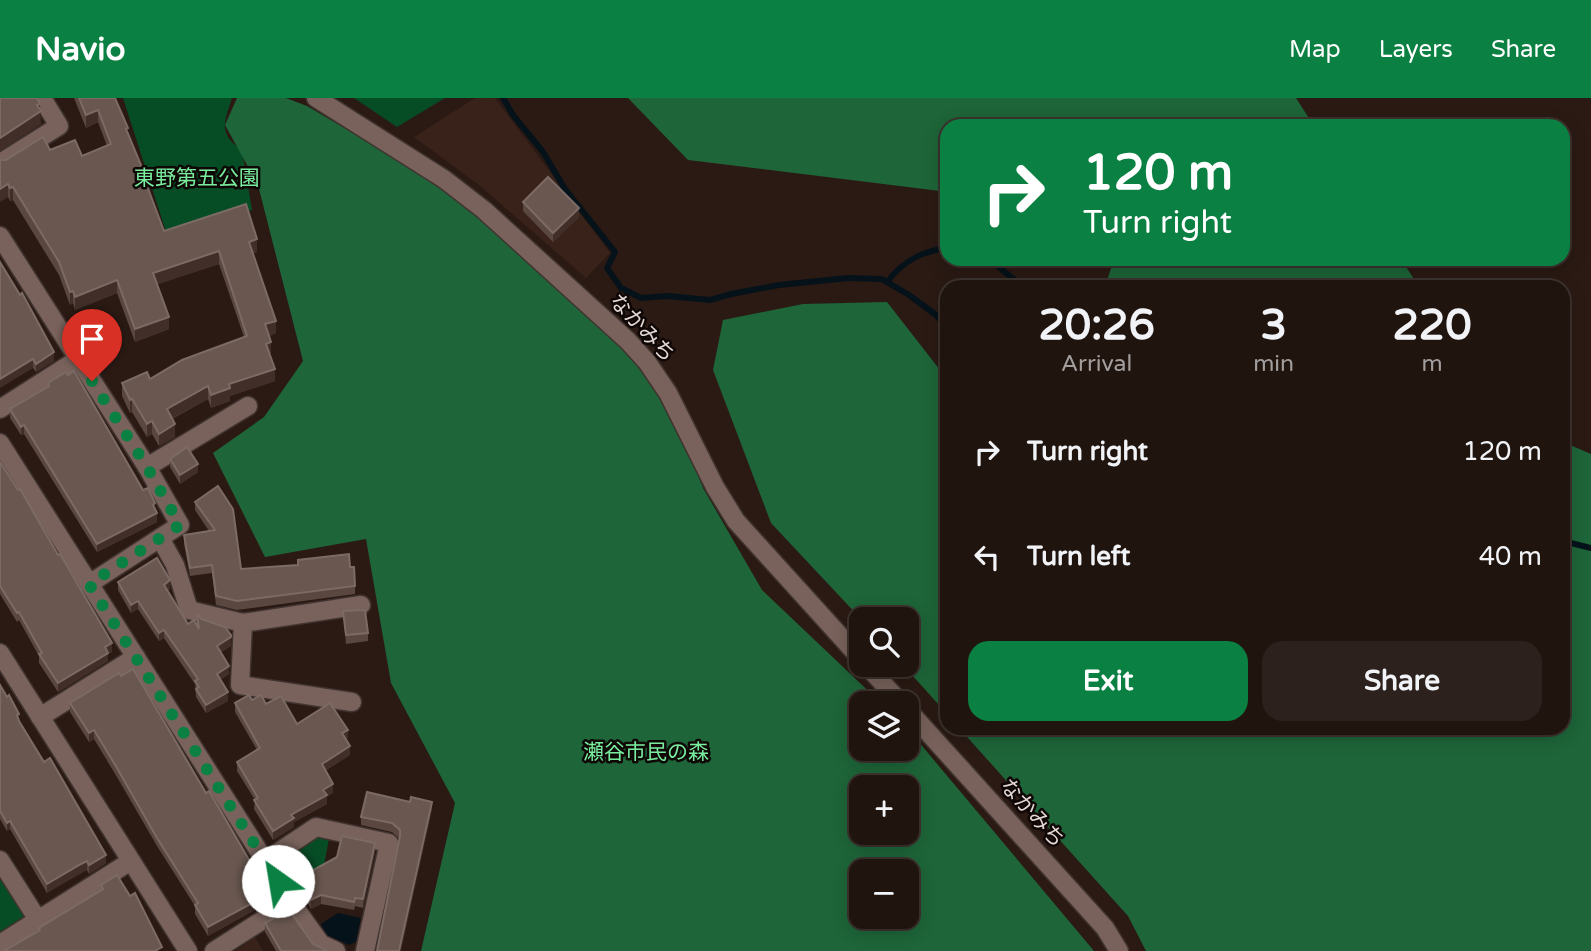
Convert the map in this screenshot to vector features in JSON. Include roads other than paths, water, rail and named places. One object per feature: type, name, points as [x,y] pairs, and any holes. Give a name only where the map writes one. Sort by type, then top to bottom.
[{"type":"street","points":[[0,163],[59,125],[42,98]]},
{"type":"street","name":"なかみち","points":[[316,98],[444,179],[484,210],[628,341],[647,362],[668,393],[715,487],[736,521],[849,646]]},
{"type":"street","points":[[0,236],[147,467],[180,525],[89,584]]},
{"type":"street","points":[[0,409],[78,359]]},
{"type":"street","points":[[147,467],[248,406]]},
{"type":"street","points":[[0,443],[291,902],[321,944],[336,951]]},
{"type":"street","points":[[160,538],[175,565],[189,610],[243,623],[361,605]]},
{"type":"street","points":[[243,623],[240,685],[352,702]]},
{"type":"street","points":[[0,653],[188,951]]},
{"type":"street","points":[[40,717],[136,657]]},
{"type":"street","points":[[877,677],[890,691]]},
{"type":"street","name":"なかみち","points":[[919,722],[1105,928],[1119,951]]},
{"type":"street","points":[[265,861],[316,827],[389,844],[365,951]]},
{"type":"street","points":[[0,860],[38,920]]},
{"type":"street","points":[[0,944],[131,862]]},
{"type":"street","points":[[214,951],[291,902]]},
{"type":"waterway","points":[[503,98],[543,152],[565,189],[615,252],[607,268],[621,288],[641,298],[668,296],[710,300],[779,285],[848,278],[882,279],[909,295],[940,320]]},
{"type":"waterway","points":[[887,282],[914,258],[940,250]]},
{"type":"waterway","points":[[998,266],[1014,280]]},
{"type":"waterway","points":[[1570,543],[1591,548]]},
{"type":"park label","name":"東野第五公園","points":[[197,178]]},
{"type":"park label","name":"瀬谷市民の森","points":[[646,752]]}]
